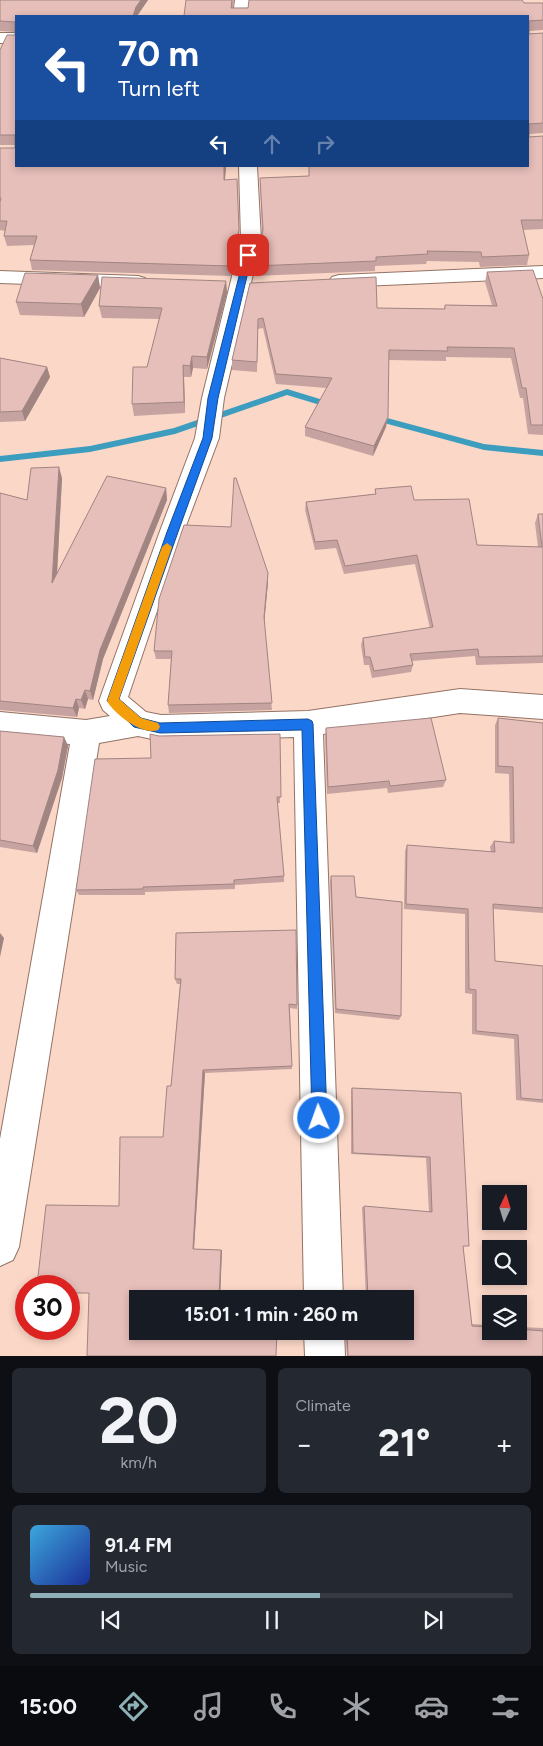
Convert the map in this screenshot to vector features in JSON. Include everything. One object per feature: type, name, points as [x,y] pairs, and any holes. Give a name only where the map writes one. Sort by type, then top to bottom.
[{"type":"street","points":[[240,15],[242,0]]},
{"type":"street","points":[[138,723],[113,701],[169,541],[208,438],[213,398],[251,240],[248,167]]},
{"type":"street","points":[[319,282],[543,272]]},
{"type":"street","points":[[0,277],[154,282]]},
{"type":"street","points":[[0,725],[86,733],[138,723],[160,728],[308,724],[460,701],[543,707]]},
{"type":"street","points":[[308,724],[324,1290]]},
{"type":"street","points":[[0,1247],[86,733]]},
{"type":"street","points":[[324,1340],[325,1356]]},
{"type":"building","points":[[0,0],[141,0],[133,15],[15,15],[15,22],[0,21]]},
{"type":"building","points":[[186,0],[232,0],[231,8],[248,8],[249,0],[522,0],[524,3],[543,3],[543,20],[529,21],[529,15],[184,15]]},
{"type":"building","points":[[543,33],[543,123],[529,124],[529,34]]},
{"type":"building","points":[[7,35],[15,35],[15,135],[0,135],[0,50]]},
{"type":"building","points":[[543,136],[543,220],[521,220],[529,255],[482,257],[481,252],[427,251],[428,254],[376,257],[376,261],[254,266],[263,230],[260,178],[309,176],[309,167],[529,167],[529,137]]},
{"type":"building","points":[[0,148],[15,148],[15,167],[224,167],[224,180],[237,179],[239,230],[230,266],[30,260],[37,236],[4,236],[7,221],[0,221]]},
{"type":"building","points":[[533,270],[543,299],[543,425],[531,425],[526,388],[522,388],[514,348],[447,347],[448,351],[389,350],[388,417],[374,446],[305,427],[332,378],[276,374],[263,318],[258,319],[257,362],[232,360],[250,283],[376,277],[377,308],[445,309],[445,305],[497,306],[487,272]]},
{"type":"building","points":[[25,273],[98,275],[81,304],[16,302]]},
{"type":"building","points":[[102,277],[226,281],[207,357],[192,356],[190,366],[183,365],[184,402],[132,404],[133,367],[147,367],[162,308],[99,306]]},
{"type":"building","points":[[0,358],[47,367],[22,411],[0,412]]},
{"type":"building","points":[[59,467],[52,583],[107,476],[166,488],[100,650],[90,691],[85,690],[81,700],[76,699],[73,708],[0,701],[0,493],[27,500],[31,468]]},
{"type":"building","points":[[234,478],[236,478],[268,573],[264,617],[272,703],[168,705],[172,651],[154,651],[159,599],[184,525],[231,527]]},
{"type":"building","points":[[411,486],[414,500],[469,499],[477,545],[542,547],[538,514],[543,514],[543,656],[479,657],[478,649],[410,654],[413,665],[374,671],[370,657],[365,657],[363,638],[433,627],[417,555],[345,566],[337,540],[315,542],[306,502],[376,494],[375,489]]},
{"type":"building","points":[[431,718],[446,780],[390,786],[389,781],[328,787],[326,728]]},
{"type":"building","points":[[498,718],[543,723],[543,908],[493,904],[495,961],[543,966],[543,1100],[521,1098],[518,1035],[476,1031],[476,990],[469,989],[468,909],[406,904],[407,845],[495,852],[494,841],[514,843],[513,767],[498,766]]},
{"type":"building","points":[[0,731],[64,737],[58,770],[33,846],[0,840]]},
{"type":"building","points":[[150,734],[159,736],[280,734],[281,797],[277,797],[284,876],[234,880],[234,884],[143,887],[143,889],[76,890],[95,759],[151,758]]},
{"type":"building","points":[[331,876],[354,876],[356,897],[402,902],[401,1016],[336,1009]]},
{"type":"building","points":[[296,930],[297,1005],[289,1004],[292,1066],[203,1070],[193,1249],[221,1250],[219,1290],[129,1290],[129,1340],[277,1340],[276,1356],[87,1356],[89,1293],[80,1293],[80,1275],[38,1275],[46,1205],[119,1206],[120,1137],[163,1137],[167,1086],[171,1086],[181,979],[175,979],[176,933]]},
{"type":"building","points":[[352,1088],[461,1093],[469,1246],[463,1246],[472,1326],[482,1327],[482,1340],[527,1340],[527,1330],[543,1331],[543,1356],[348,1356],[347,1340],[414,1340],[414,1290],[368,1290],[364,1206],[432,1212],[430,1157],[353,1153]]},
{"type":"waterway","points":[[0,459],[90,449],[175,431],[287,392],[330,405]]},
{"type":"waterway","points":[[376,418],[484,447],[543,453]]},
{"type":"slow traffic","points":[[154,727],[138,723],[113,701],[167,547]]},
{"type":"route","points":[[248,255],[213,398],[208,438],[172,532],[113,701],[138,723],[160,728],[308,724],[319,1118]]}]
